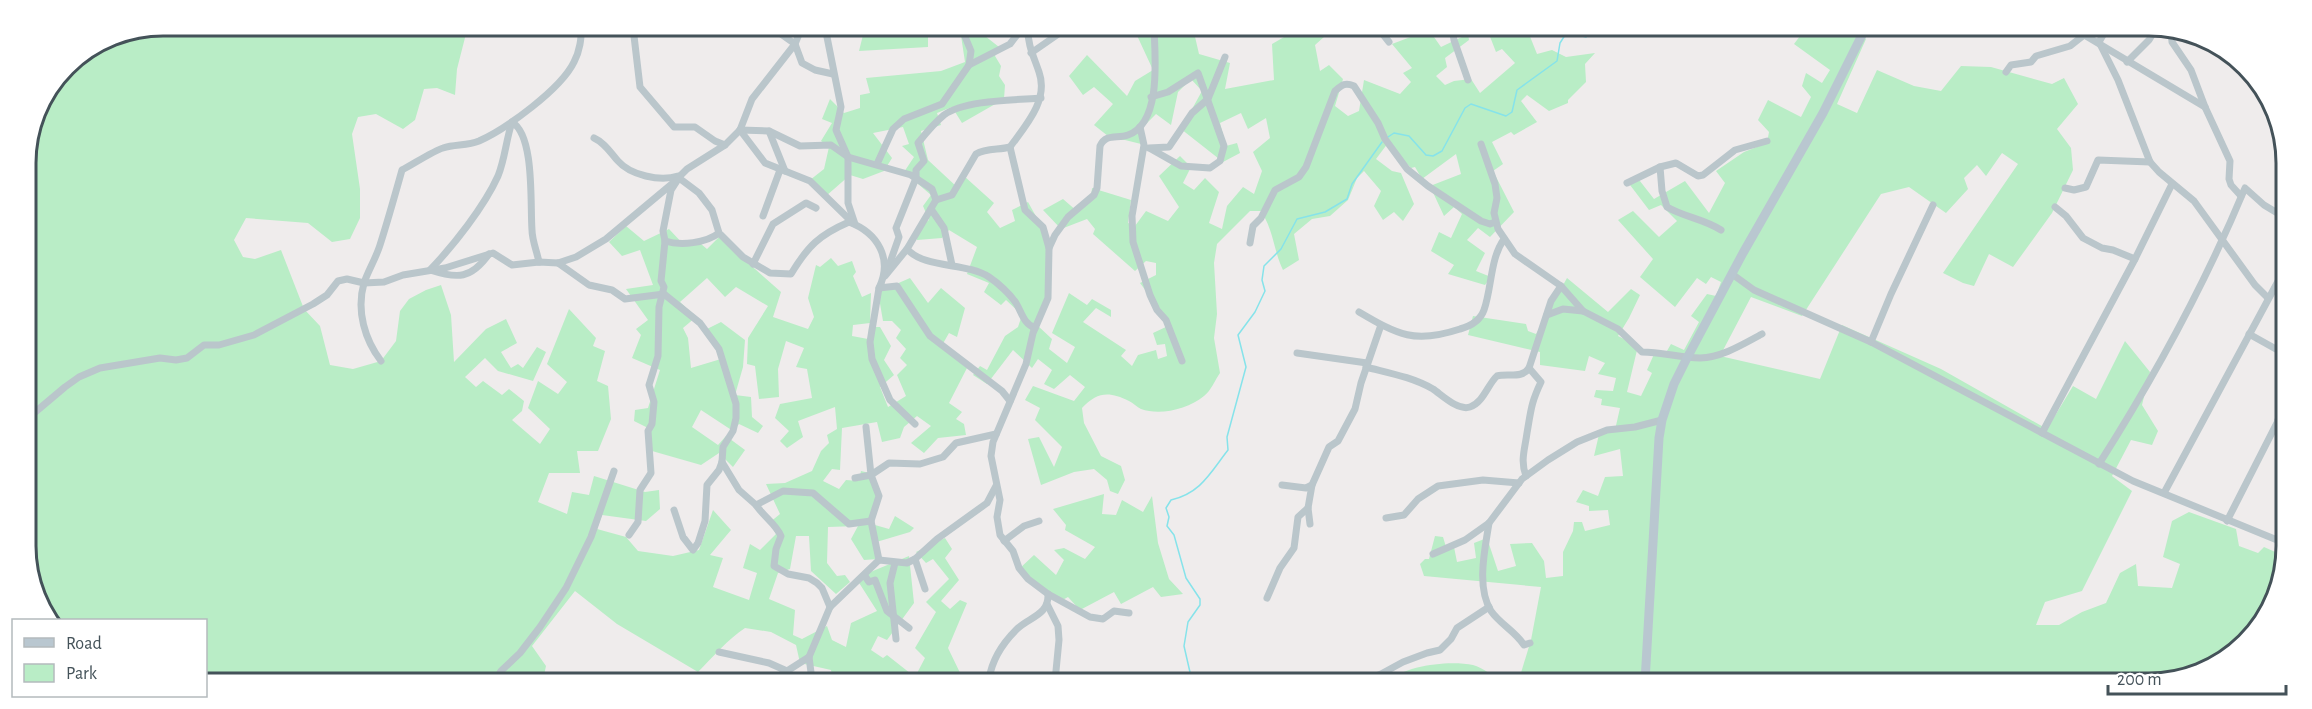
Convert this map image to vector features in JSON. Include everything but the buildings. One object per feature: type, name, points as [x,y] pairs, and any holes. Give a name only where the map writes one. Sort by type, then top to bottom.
[{"type":"main road","points":[[1646,673],[1662,420],[1674,384],[1732,274],[1823,113],[1862,36]]},
{"type":"street","points":[[381,361],[369,345],[361,313],[364,283],[379,249],[402,171],[442,148],[469,145],[512,122],[537,103],[573,64],[581,36]]},
{"type":"street","points":[[634,36],[640,87],[674,127],[695,127],[725,145]]},
{"type":"street","points":[[784,36],[795,44],[802,63],[815,70],[833,75]]},
{"type":"street","points":[[36,411],[79,377],[99,368],[160,358],[176,360],[187,358],[204,345],[219,345],[254,335],[327,295],[338,281],[347,279],[364,283],[384,282],[403,275],[445,268],[489,254],[497,254],[512,265],[539,262],[558,263],[576,257],[606,239],[680,177],[725,145],[740,130],[752,99],[795,44],[798,36]]},
{"type":"street","points":[[826,36],[841,106],[836,130],[848,157],[848,203],[855,224]]},
{"type":"street","points":[[877,164],[893,129],[904,119],[942,104],[969,65],[971,51],[965,36]]},
{"type":"street","points":[[969,65],[1010,44],[1016,36]]},
{"type":"street","points":[[885,276],[907,249],[936,200],[952,195],[976,154],[982,150],[1001,150],[1010,147],[1041,98],[1040,73],[1031,53],[1029,36]]},
{"type":"street","points":[[1031,53],[1055,36]]},
{"type":"street","points":[[1049,248],[1068,217],[1094,195],[1097,188],[1102,141],[1107,138],[1129,135],[1140,127],[1148,116],[1155,85],[1154,36]]},
{"type":"street","points":[[1384,36],[1389,42]]},
{"type":"street","points":[[1453,36],[1468,80]]},
{"type":"street","points":[[2006,72],[2011,65],[2031,62],[2036,56],[2070,46],[2082,36]]},
{"type":"street","points":[[2088,36],[2127,62],[2205,107]]},
{"type":"street","points":[[2099,42],[2102,36]]},
{"type":"street","points":[[2127,62],[2151,36]]},
{"type":"street","points":[[2172,38],[2191,70],[2230,161],[2231,185],[2241,196]]},
{"type":"street","points":[[2099,42],[2118,80],[2150,162],[2172,184],[2194,201],[2255,285],[2268,298]]},
{"type":"street","points":[[1148,147],[1169,147],[1192,113],[1208,99],[1225,57]]},
{"type":"street","points":[[1148,147],[1181,166],[1210,168],[1220,161],[1224,146],[1198,73],[1168,92],[1151,97]]},
{"type":"street","points":[[1250,243],[1253,226],[1261,218],[1275,190],[1299,177],[1306,167],[1335,91],[1342,84],[1348,83],[1354,86],[1378,123],[1385,139],[1407,168],[1428,186],[1481,221],[1490,224],[1495,222]]},
{"type":"street","points":[[915,424],[890,400],[872,359],[870,342],[879,288],[899,237],[896,228],[916,178],[915,170],[924,161],[918,143],[945,114],[976,104],[1041,98]]},
{"type":"street","points":[[512,122],[522,132],[526,147],[531,189],[531,231],[539,262]]},
{"type":"street","points":[[430,270],[446,254],[489,193],[503,160],[505,141],[512,122]]},
{"type":"street","points":[[1140,127],[1148,147],[1132,216],[1133,242],[1150,295],[1157,310],[1166,320],[1182,361]]},
{"type":"street","points":[[740,130],[769,131],[800,146],[831,145],[848,157],[877,164],[916,178],[932,189],[936,200]]},
{"type":"street","points":[[740,130],[765,163],[810,182],[855,224]]},
{"type":"street","points":[[763,216],[782,170],[769,131]]},
{"type":"street","points":[[594,138],[602,141],[619,163],[629,170],[662,178],[680,177],[691,185],[712,210],[719,233],[753,264],[770,273],[791,274],[805,251],[825,233],[849,222],[868,231],[884,254],[885,276]]},
{"type":"street","points":[[1627,183],[1660,167],[1676,163],[1698,176],[1703,175],[1735,150],[1753,147],[1767,141]]},
{"type":"street","points":[[1481,144],[1495,184],[1495,222],[1515,254],[1561,286],[1583,311],[1618,329],[1642,352],[1702,358],[1721,354],[1762,334]]},
{"type":"street","points":[[1010,147],[1025,210],[1042,227],[1049,248],[1048,298],[1035,328],[1026,364],[996,434],[991,456],[1000,503],[998,525],[1004,541],[1013,551],[1019,568],[1028,579],[1048,594],[1096,619],[1103,619],[1114,611],[1129,613]]},
{"type":"street","points":[[2065,188],[2074,190],[2086,187],[2098,160],[2150,162]]},
{"type":"street","points":[[1660,167],[1662,190],[1667,207],[1721,230]]},
{"type":"street","points":[[629,535],[638,522],[640,490],[651,473],[648,431],[652,424],[654,402],[650,385],[658,356],[659,307],[663,294],[661,266],[665,241],[663,231],[671,190],[680,177]]},
{"type":"street","points":[[2042,433],[2135,259],[2172,184]]},
{"type":"street","points":[[2099,464],[2141,398],[2222,241],[2245,188],[2264,206],[2276,213]]},
{"type":"street","points":[[753,264],[773,225],[806,203],[816,208]]},
{"type":"street","points":[[1871,342],[1933,205]]},
{"type":"street","points":[[2055,207],[2066,216],[2084,238],[2102,248],[2135,259]]},
{"type":"street","points":[[931,209],[944,228],[952,265]]},
{"type":"street","points":[[665,241],[671,243],[710,240],[719,233]]},
{"type":"street","points":[[1359,312],[1381,325],[1413,337],[1428,337],[1468,327],[1478,321],[1484,312],[1495,255],[1504,239]]},
{"type":"street","points":[[907,249],[915,258],[952,265],[981,273],[990,278],[1015,301],[1026,323],[1035,328]]},
{"type":"street","points":[[430,270],[457,277],[470,274],[482,264],[489,254]]},
{"type":"street","points":[[558,263],[589,285],[612,290],[625,299],[663,294],[700,323],[719,349],[736,404],[734,424],[729,439],[723,447],[722,462],[707,485],[705,521],[698,543],[693,550],[683,537],[674,510]]},
{"type":"street","points":[[1732,274],[1754,290],[1871,342],[2099,464],[2227,521],[2276,540]]},
{"type":"street","points":[[2164,493],[2276,284]]},
{"type":"street","points":[[879,288],[897,286],[930,336],[1002,391],[1010,401]]},
{"type":"street","points":[[1297,353],[1367,365],[1419,383],[1461,408],[1470,408],[1497,376],[1526,373],[1551,301],[1561,286]]},
{"type":"street","points":[[1546,315],[1563,309],[1583,311]]},
{"type":"street","points":[[1310,524],[1308,508],[1312,485],[1329,447],[1338,441],[1355,409],[1381,325]]},
{"type":"street","points":[[2249,334],[2276,348]]},
{"type":"street","points":[[1526,476],[1523,467],[1524,446],[1530,405],[1541,382],[1529,368]]},
{"type":"street","points":[[1433,554],[1465,540],[1489,523],[1519,483],[1548,460],[1595,434],[1619,428],[1644,426],[1662,420]]},
{"type":"street","points":[[2227,521],[2276,424]]},
{"type":"street","points":[[866,427],[871,475],[879,496],[871,521],[879,560]]},
{"type":"street","points":[[855,478],[871,475],[889,463],[920,464],[943,457],[956,443],[996,434]]},
{"type":"street","points":[[722,462],[739,490],[778,530],[781,536],[776,549],[774,566],[788,574],[808,578],[817,583],[822,588],[830,607]]},
{"type":"street","points":[[500,673],[520,653],[566,588],[591,537],[614,471]]},
{"type":"street","points":[[1386,518],[1404,515],[1418,499],[1438,486],[1483,480],[1519,483]]},
{"type":"street","points":[[879,560],[907,563],[915,559],[937,539],[987,503],[995,491],[996,484]]},
{"type":"street","points":[[1282,485],[1306,488],[1312,485]]},
{"type":"street","points":[[756,505],[783,491],[813,493],[849,524],[871,521]]},
{"type":"street","points":[[1267,598],[1280,568],[1294,548],[1298,517],[1308,508]]},
{"type":"street","points":[[1004,541],[1024,526],[1040,521]]},
{"type":"street","points":[[1489,523],[1483,586],[1489,607],[1524,645],[1530,643]]},
{"type":"street","points":[[915,559],[925,589]]},
{"type":"street","points":[[811,673],[808,657],[830,607],[865,576],[879,560]]},
{"type":"street","points":[[895,563],[890,584],[896,639]]},
{"type":"street","points":[[865,576],[869,582],[875,580],[886,611],[909,628]]},
{"type":"street","points":[[990,673],[992,665],[1006,642],[1018,628],[1039,615],[1047,604],[1048,594]]},
{"type":"street","points":[[1047,604],[1058,626],[1056,673]]},
{"type":"street","points":[[1383,673],[1427,652],[1440,650],[1450,639],[1456,627],[1489,607]]},
{"type":"street","points":[[719,652],[769,663],[787,670]]},
{"type":"street","points":[[783,673],[808,657]]},
{"type":"green space","points":[[163,36],[465,36],[457,69],[455,95],[437,88],[424,89],[415,120],[403,129],[376,114],[358,117],[352,134],[360,189],[360,218],[350,239],[332,242],[308,223],[246,218],[234,240],[243,257],[255,259],[281,250],[304,309],[320,326],[330,365],[353,369],[381,361],[396,341],[400,311],[409,299],[441,285],[451,315],[454,362],[486,329],[506,319],[517,343],[501,352],[511,368],[518,364],[523,368],[537,347],[546,352],[533,381],[498,371],[485,358],[465,377],[476,387],[483,381],[502,395],[509,389],[524,401],[522,411],[512,420],[540,444],[550,429],[528,408],[538,381],[558,394],[567,382],[547,364],[569,309],[596,338],[593,346],[605,351],[597,381],[608,386],[611,419],[598,451],[577,451],[580,473],[549,473],[538,502],[567,514],[572,492],[589,495],[594,476],[645,492],[659,490],[660,509],[646,521],[602,515],[597,529],[626,537],[638,551],[673,556],[699,550],[713,510],[731,530],[710,555],[723,558],[713,587],[749,600],[757,573],[743,568],[750,544],[760,550],[776,534],[769,523],[780,514],[766,484],[785,483],[812,471],[821,451],[829,443],[827,435],[837,429],[835,407],[798,421],[803,437],[787,448],[780,441],[789,431],[775,418],[780,404],[812,398],[807,369],[796,367],[804,348],[786,341],[778,369],[779,397],[759,399],[755,366],[747,364],[748,338],[768,306],[736,287],[725,297],[707,278],[680,302],[696,317],[683,328],[688,338],[691,368],[721,359],[707,329],[721,322],[745,340],[743,367],[735,395],[751,397],[752,417],[763,426],[758,433],[739,424],[733,431],[701,410],[692,427],[718,445],[726,436],[745,450],[733,467],[719,453],[701,465],[652,451],[648,428],[634,421],[635,410],[648,408],[660,370],[632,358],[641,335],[636,329],[648,320],[626,289],[653,285],[640,250],[622,256],[609,242],[626,226],[644,241],[669,229],[685,246],[695,239],[707,249],[719,237],[781,292],[773,317],[808,329],[814,317],[808,298],[816,265],[820,267],[831,258],[838,266],[852,261],[856,272],[853,276],[862,297],[871,293],[870,323],[853,325],[852,336],[868,339],[869,327],[880,327],[891,346],[884,360],[894,375],[880,387],[888,407],[906,396],[897,375],[907,365],[900,358],[906,349],[896,338],[901,330],[892,321],[883,321],[878,292],[910,278],[928,303],[941,288],[965,308],[957,337],[949,333],[941,347],[967,368],[949,403],[962,412],[956,419],[964,424],[966,435],[938,438],[924,453],[911,443],[931,426],[917,416],[904,427],[900,438],[882,442],[877,422],[842,428],[840,470],[832,469],[823,481],[839,489],[846,480],[859,481],[861,471],[869,473],[877,493],[868,523],[889,529],[895,516],[914,528],[910,532],[873,543],[878,559],[864,560],[851,539],[858,526],[828,527],[827,563],[837,576],[845,575],[850,582],[836,594],[811,571],[809,536],[796,536],[790,569],[778,573],[769,599],[795,610],[793,635],[802,639],[827,626],[832,640],[846,647],[851,623],[877,611],[856,578],[909,556],[914,603],[887,640],[878,636],[871,650],[883,658],[887,655],[910,673],[832,673],[831,670],[800,663],[796,645],[771,632],[745,628],[698,672],[617,624],[575,591],[532,646],[546,666],[544,673],[207,673],[207,619],[59,619],[57,616],[43,587],[36,554],[36,155],[40,130],[57,93],[73,73],[93,57],[122,43],[139,38]]},
{"type":"green space","points":[[863,36],[928,36],[928,47],[859,51]]},
{"type":"green space","points":[[961,36],[985,36],[999,47],[995,56],[1001,66],[999,76],[1005,85],[1004,99],[962,123],[952,107],[937,113],[941,125],[921,131],[928,160],[957,187],[964,176],[994,203],[987,212],[1000,228],[1015,221],[1012,210],[1028,202],[1048,238],[1050,296],[1037,325],[1052,339],[1049,349],[1067,363],[1075,347],[1052,333],[1069,293],[1087,305],[1092,299],[1111,310],[1111,317],[1096,308],[1083,322],[1126,350],[1121,356],[1132,366],[1138,355],[1156,350],[1158,359],[1167,356],[1165,344],[1157,345],[1153,333],[1168,326],[1161,311],[1140,283],[1156,275],[1156,263],[1146,261],[1135,271],[1093,234],[1095,229],[1087,219],[1061,229],[1043,210],[1063,199],[1078,212],[1091,198],[1092,188],[1131,200],[1128,223],[1135,226],[1146,211],[1168,221],[1179,207],[1159,176],[1180,156],[1191,167],[1183,183],[1194,190],[1205,178],[1219,192],[1209,223],[1222,229],[1227,206],[1243,187],[1254,194],[1262,171],[1253,152],[1270,138],[1266,118],[1248,129],[1241,113],[1220,123],[1226,146],[1237,143],[1240,153],[1223,162],[1181,129],[1202,91],[1191,79],[1178,92],[1171,125],[1156,114],[1141,129],[1141,144],[1113,140],[1094,125],[1113,104],[1094,87],[1083,95],[1069,76],[1087,55],[1127,96],[1135,81],[1153,70],[1137,36],[1195,36],[1199,54],[1230,63],[1225,89],[1274,80],[1272,44],[1286,36],[1325,36],[1315,45],[1320,71],[1329,65],[1343,79],[1335,106],[1348,116],[1359,111],[1364,80],[1400,94],[1411,82],[1403,73],[1412,68],[1392,44],[1413,36],[1433,36],[1441,47],[1468,36],[1469,40],[1445,58],[1447,67],[1436,76],[1445,85],[1454,81],[1471,79],[1480,93],[1515,63],[1502,49],[1496,52],[1490,36],[1530,36],[1537,54],[1552,50],[1566,57],[1595,53],[1585,64],[1586,82],[1568,100],[1568,103],[1549,111],[1527,95],[1521,101],[1537,122],[1514,135],[1511,132],[1492,142],[1503,164],[1493,171],[1514,212],[1490,237],[1478,228],[1467,240],[1485,253],[1476,271],[1491,277],[1485,285],[1448,274],[1454,265],[1431,251],[1439,232],[1451,238],[1462,214],[1454,207],[1444,216],[1430,186],[1461,174],[1456,154],[1422,179],[1415,167],[1411,168],[1388,143],[1376,159],[1392,171],[1401,173],[1414,204],[1403,221],[1394,212],[1383,220],[1374,206],[1381,191],[1364,171],[1357,178],[1348,200],[1330,216],[1312,219],[1294,234],[1299,260],[1283,270],[1265,218],[1261,211],[1250,211],[1217,244],[1214,263],[1217,314],[1214,338],[1220,373],[1209,391],[1197,401],[1174,410],[1149,411],[1129,401],[1109,395],[1098,396],[1082,408],[1084,423],[1101,456],[1121,466],[1125,480],[1118,494],[1110,491],[1107,480],[1094,469],[1074,472],[1041,485],[1028,439],[1039,437],[1054,467],[1062,447],[1035,420],[1040,408],[1025,400],[1033,386],[1074,401],[1085,387],[1070,375],[1054,389],[1044,384],[1052,370],[1038,359],[1032,368],[1013,350],[987,384],[973,375],[980,366],[987,370],[1005,336],[1018,327],[1022,315],[1006,300],[1001,305],[984,292],[989,283],[967,274],[977,247],[949,230],[942,238],[917,240],[917,229],[929,220],[923,206],[931,195],[904,172],[914,157],[902,146],[909,144],[903,127],[873,133],[892,158],[884,171],[863,179],[850,175],[826,196],[810,180],[824,169],[829,147],[821,141],[832,123],[822,119],[830,99],[844,113],[860,108],[860,95],[870,93],[866,78],[941,71],[965,62]]},
{"type":"green space","points":[[1800,36],[1863,36],[1866,39],[1837,104],[1857,113],[1877,70],[1914,86],[1941,91],[1961,66],[1991,67],[2052,84],[2064,78],[2078,104],[2057,129],[2071,148],[2073,170],[2052,213],[2013,267],[1989,254],[1974,286],[1943,273],[2018,164],[2002,153],[1986,176],[1977,165],[1964,178],[1968,189],[1946,213],[1909,187],[1881,194],[1802,316],[1751,297],[1720,356],[1820,379],[1842,325],[1941,369],[2047,429],[2073,386],[2096,399],[2125,341],[2150,372],[2142,405],[2158,431],[2152,445],[2131,440],[2112,476],[2132,491],[2082,591],[2045,602],[2036,625],[2059,625],[2082,612],[2106,603],[2120,573],[2136,564],[2138,586],[2172,588],[2180,564],[2163,557],[2172,521],[2189,512],[2236,529],[2239,546],[2258,553],[2264,547],[2276,552],[2272,579],[2259,609],[2239,636],[2219,652],[2190,666],[2157,673],[1521,673],[1531,640],[1541,587],[1424,576],[1420,564],[1425,559],[1429,559],[1435,536],[1443,537],[1446,547],[1454,547],[1457,562],[1476,558],[1474,543],[1487,538],[1498,571],[1516,566],[1510,544],[1532,543],[1544,561],[1546,578],[1563,576],[1563,552],[1573,531],[1574,522],[1582,522],[1585,531],[1610,525],[1608,510],[1589,511],[1589,506],[1576,502],[1583,490],[1598,496],[1605,477],[1623,476],[1620,449],[1594,456],[1600,430],[1615,430],[1620,408],[1601,405],[1602,399],[1594,397],[1596,390],[1613,391],[1616,378],[1598,374],[1605,363],[1589,356],[1585,371],[1540,365],[1540,352],[1468,335],[1473,316],[1526,324],[1528,331],[1536,334],[1567,278],[1608,312],[1631,289],[1640,295],[1618,336],[1638,346],[1627,392],[1641,396],[1652,373],[1647,370],[1655,352],[1664,356],[1671,344],[1684,350],[1699,322],[1691,316],[1707,294],[1716,296],[1721,282],[1711,277],[1706,284],[1697,278],[1675,307],[1640,277],[1653,259],[1618,220],[1633,211],[1659,237],[1677,221],[1661,205],[1649,210],[1627,181],[1636,176],[1654,199],[1685,181],[1709,213],[1725,183],[1716,171],[1744,152],[1767,143],[1769,132],[1758,120],[1768,100],[1801,117],[1811,97],[1802,86],[1806,73],[1822,83],[1830,70],[1794,44]]},
{"type":"green space","points":[[1104,494],[1102,514],[1116,515],[1122,500],[1143,512],[1152,496],[1158,543],[1169,579],[1183,594],[1161,597],[1153,587],[1121,604],[1114,592],[1080,610],[1068,597],[1059,602],[1018,570],[1034,555],[1056,575],[1064,560],[1054,550],[1064,548],[1085,559],[1095,547],[1065,530],[1066,525],[1053,509]]},
{"type":"green space","points":[[945,538],[952,549],[945,558],[959,580],[941,601],[950,609],[960,600],[967,603],[948,648],[960,673],[917,673],[925,658],[915,648],[936,612],[926,602],[949,579],[933,559],[926,563],[916,552]]},
{"type":"green space","points":[[1452,663],[1480,668],[1489,673],[1401,673],[1428,665]]},
{"type":"waterway","points":[[1388,137],[1394,133],[1409,136],[1426,155],[1433,156],[1442,151],[1465,108],[1471,104],[1506,116],[1512,112],[1517,90],[1557,61],[1560,43],[1564,36]]},
{"type":"waterway","points":[[1582,36],[1587,36]]},
{"type":"waterway","points":[[1190,673],[1184,646],[1188,622],[1200,605],[1200,599],[1186,578],[1174,535],[1167,526],[1169,517],[1166,508],[1171,500],[1190,492],[1204,481],[1228,450],[1227,437],[1246,367],[1238,335],[1255,312],[1265,291],[1262,280],[1264,266],[1281,249],[1297,219],[1325,212],[1347,199],[1352,184],[1382,142]]}]
